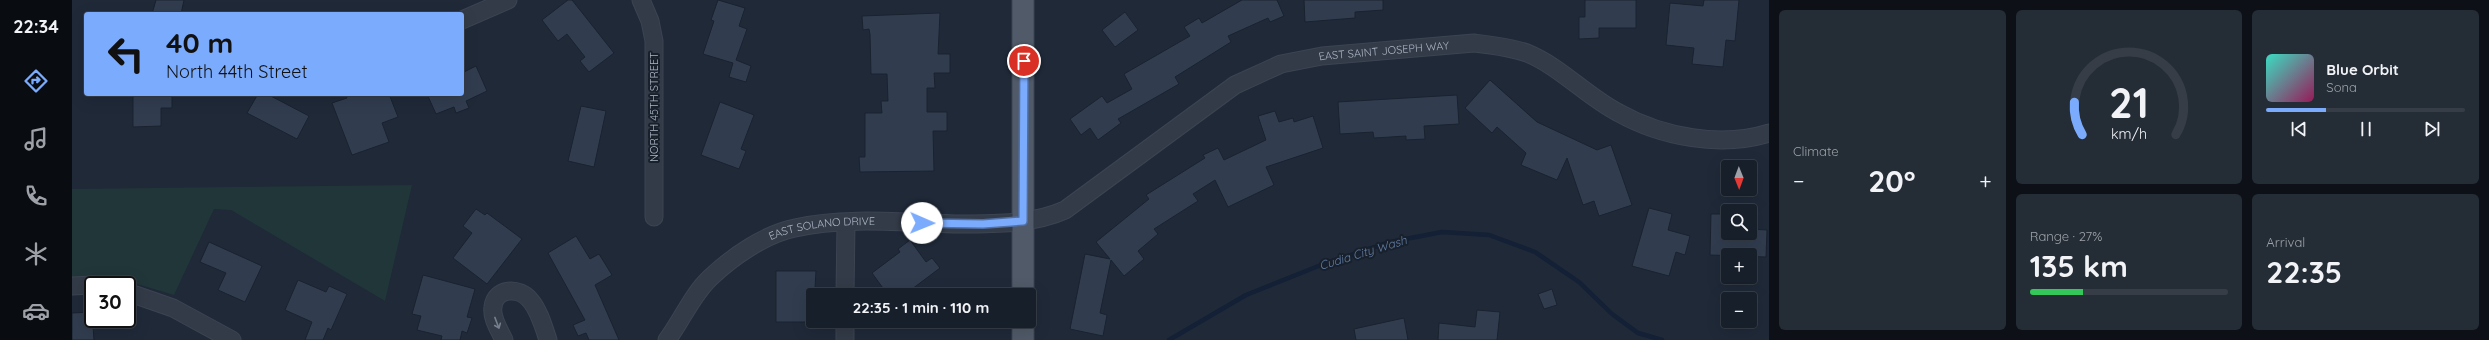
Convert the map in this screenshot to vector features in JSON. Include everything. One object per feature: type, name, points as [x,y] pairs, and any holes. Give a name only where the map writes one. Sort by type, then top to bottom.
[{"type":"main road","points":[[1023,288],[1024,0]]},
{"type":"main road","points":[[1023,328],[1023,340]]},
{"type":"street","points":[[464,19],[508,0]]},
{"type":"street","name":"NORTH 45TH STREET","points":[[641,0],[650,21],[654,40],[654,217]]},
{"type":"street","name":"EAST SAINT JOSEPH WAY","points":[[1023,221],[1053,216],[1066,210],[1235,85],[1281,64],[1322,56],[1474,43],[1499,46],[1526,53],[1546,62],[1618,113],[1649,126],[1679,135],[1717,140],[1759,136],[1769,133]]},
{"type":"street","name":"EAST SOLANO DRIVE","points":[[667,340],[709,278],[735,258],[764,240],[794,228],[846,222],[983,224],[1023,221]]},
{"type":"street","points":[[846,222],[846,288]]},
{"type":"street","points":[[72,286],[84,285]]},
{"type":"street","points":[[504,340],[495,320],[492,307],[498,296],[509,290],[522,292],[531,300],[548,340]]},
{"type":"street","points":[[136,295],[173,308],[232,340]]},
{"type":"street","points":[[845,328],[845,340]]},
{"type":"green space","points":[[412,185],[385,301],[231,210],[214,209],[174,295],[136,284],[136,276],[84,276],[84,277],[72,278],[72,189]]},
{"type":"building","points":[[156,0],[184,0],[181,12],[153,12]]},
{"type":"building","points":[[568,0],[572,0],[614,53],[589,72],[580,61],[585,57],[567,34],[558,41],[542,20]]},
{"type":"building","points":[[718,0],[745,8],[739,26],[747,29],[736,60],[751,66],[746,82],[729,77],[733,63],[703,54],[714,21],[711,20]]},
{"type":"building","points":[[1242,0],[1277,0],[1284,16],[1270,22],[1268,18],[1228,36],[1231,42],[1175,77],[1179,84],[1118,119],[1121,123],[1098,140],[1090,128],[1081,135],[1070,119],[1102,96],[1107,103],[1132,89],[1124,74],[1190,36],[1184,27],[1199,18],[1202,23]]},
{"type":"building","points":[[1304,0],[1383,0],[1383,10],[1355,12],[1355,18],[1305,22]]},
{"type":"building","points":[[1585,0],[1636,0],[1636,28],[1599,28],[1599,38],[1579,39],[1579,17],[1585,17]]},
{"type":"building","points":[[1704,0],[1739,0],[1735,41],[1726,40],[1723,67],[1692,64],[1694,48],[1666,45],[1670,3],[1703,6]]},
{"type":"building","points":[[1125,12],[1138,30],[1115,47],[1102,30]]},
{"type":"building","points":[[940,13],[938,54],[950,54],[950,73],[934,73],[935,88],[927,88],[927,112],[947,112],[947,131],[933,131],[934,171],[860,172],[859,157],[865,157],[865,113],[882,113],[881,101],[888,101],[887,74],[871,74],[870,34],[869,29],[863,30],[862,16]]},
{"type":"building","points":[[476,66],[487,91],[466,101],[469,108],[456,113],[454,107],[436,114],[428,96],[464,96],[464,72]]},
{"type":"building","points":[[1490,80],[1537,122],[1597,150],[1611,145],[1632,205],[1599,216],[1594,201],[1583,205],[1567,158],[1557,180],[1521,165],[1526,153],[1497,127],[1492,133],[1465,108]]},
{"type":"building","points":[[1457,95],[1459,124],[1424,126],[1425,139],[1406,140],[1406,136],[1374,138],[1373,132],[1340,134],[1338,102]]},
{"type":"building","points":[[133,96],[172,96],[172,108],[161,108],[161,126],[133,127]]},
{"type":"building","points":[[257,96],[271,96],[309,116],[297,139],[247,113]]},
{"type":"building","points":[[346,96],[390,96],[398,117],[382,123],[389,142],[352,155],[332,103],[347,98]]},
{"type":"building","points":[[720,102],[754,115],[741,149],[746,151],[739,169],[701,155]]},
{"type":"building","points":[[581,106],[606,111],[594,167],[568,161]]},
{"type":"building","points":[[1275,111],[1279,122],[1293,118],[1294,122],[1313,116],[1323,148],[1266,167],[1274,185],[1228,207],[1215,180],[1193,194],[1198,201],[1154,229],[1158,234],[1138,251],[1144,259],[1124,276],[1111,260],[1100,313],[1107,315],[1103,336],[1070,329],[1085,254],[1110,259],[1096,242],[1149,199],[1146,195],[1205,158],[1203,155],[1218,148],[1224,160],[1266,140],[1258,116]]},
{"type":"building","points":[[1649,208],[1672,214],[1668,230],[1690,236],[1685,255],[1676,252],[1669,276],[1632,266]]},
{"type":"building","points":[[476,209],[485,215],[487,213],[522,239],[487,284],[453,258],[472,233],[463,226]]},
{"type":"building","points":[[1711,214],[1721,214],[1721,240],[1757,240],[1757,229],[1767,230],[1766,257],[1757,257],[1757,248],[1721,248],[1721,255],[1710,255]]},
{"type":"building","points":[[576,236],[590,259],[599,254],[612,275],[595,285],[619,340],[589,340],[586,333],[578,336],[573,325],[585,320],[548,253]]},
{"type":"building","points":[[910,240],[926,262],[932,258],[940,268],[913,288],[883,288],[872,273],[900,252],[898,249]]},
{"type":"building","points":[[209,242],[262,266],[245,302],[218,290],[226,273],[200,262]]},
{"type":"building","points":[[776,271],[816,271],[815,288],[806,288],[806,322],[776,322]]},
{"type":"building","points":[[423,275],[475,289],[467,317],[472,318],[467,333],[462,331],[460,340],[441,340],[442,336],[417,330],[421,316],[412,314]]},
{"type":"building","points":[[298,280],[326,292],[329,286],[347,294],[331,330],[328,328],[323,340],[305,340],[312,322],[285,310]]},
{"type":"building","points":[[1552,289],[1557,305],[1544,309],[1538,294]]},
{"type":"building","points":[[1477,310],[1500,312],[1497,340],[1438,340],[1439,323],[1475,327]]},
{"type":"building","points":[[84,312],[84,328],[93,328],[94,340],[72,340],[72,313]]},
{"type":"building","points":[[1404,318],[1408,340],[1356,340],[1354,329]]},
{"type":"waterway","name":"Cudia City Wash","points":[[1169,340],[1246,295],[1321,265],[1390,242],[1442,232],[1489,235],[1535,252],[1579,282],[1612,314],[1638,333],[1662,340]]},
{"type":"route","points":[[922,223],[983,224],[1023,221],[1024,61]]}]
